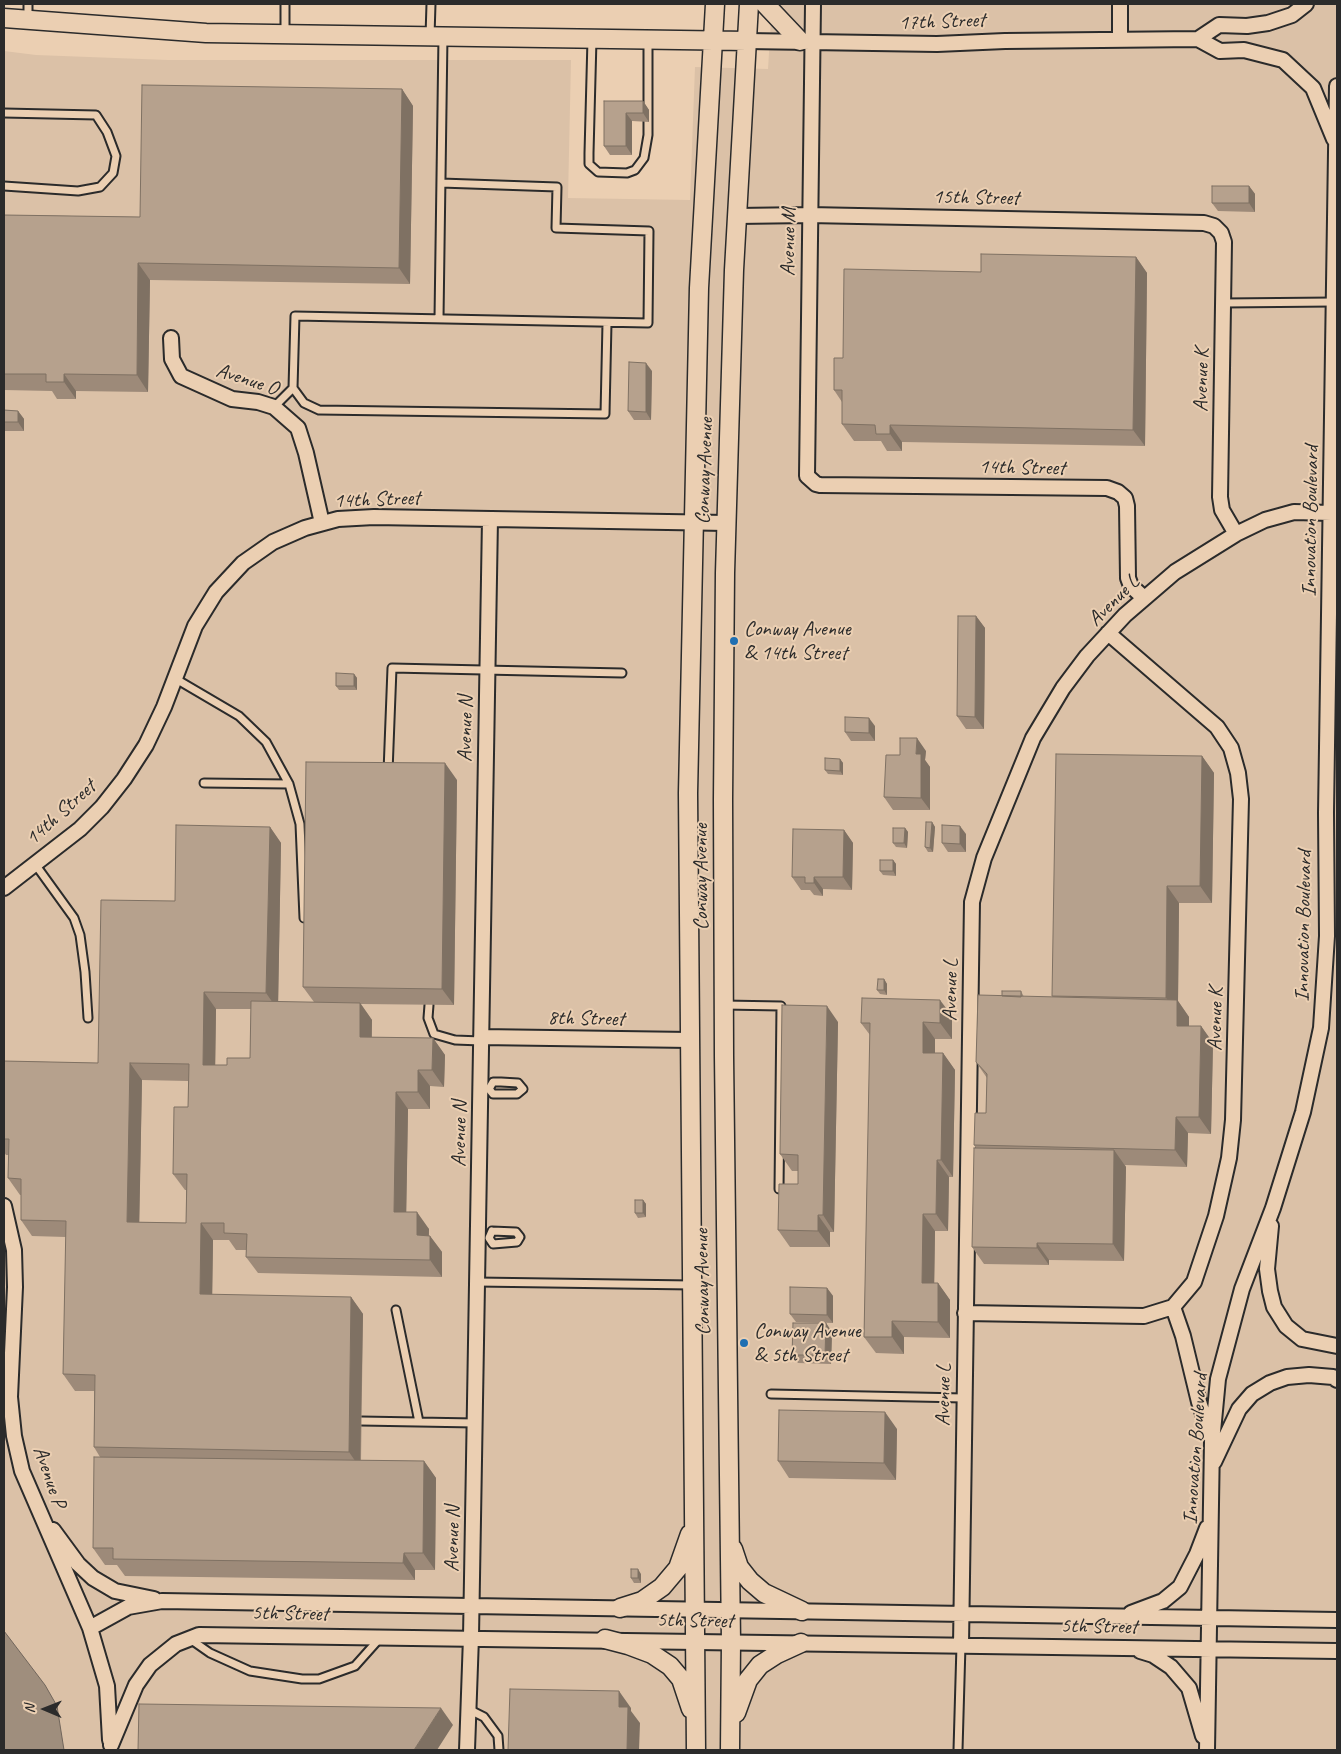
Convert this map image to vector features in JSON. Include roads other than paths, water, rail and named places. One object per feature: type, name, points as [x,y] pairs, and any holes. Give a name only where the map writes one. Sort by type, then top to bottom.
[{"type":"street","name":"Conway Avenue","points":[[696,1750],[688,793],[699,288],[715,4]]},
{"type":"street","name":"Conway Avenue","points":[[730,1744],[731,1610],[723,799],[726,523],[737,216],[749,4]]},
{"type":"street","points":[[765,4],[806,41]]},
{"type":"street","name":"Avenue M","points":[[811,480],[807,471],[809,214],[806,41],[813,4]]},
{"type":"street","points":[[1120,4],[1120,39]]},
{"type":"street","points":[[1306,4],[1292,15],[1247,26],[1219,25],[1198,38],[1220,51],[1244,50],[1283,60],[1313,88],[1336,146]]},
{"type":"street","points":[[4,18],[28,12],[206,33],[747,41]]},
{"type":"street","name":"17th Street","points":[[747,41],[937,44],[1198,38]]},
{"type":"street","name":"Innovation Boulevard","points":[[1207,1750],[1212,1442],[1218,1379],[1242,1289],[1273,1208],[1303,1112],[1321,1028],[1332,846],[1331,513],[1335,365],[1337,86]]},
{"type":"street","name":"15th Street","points":[[737,216],[809,214],[1204,223],[1214,226]]},
{"type":"street","name":"Avenue K","points":[[1214,226],[1224,242],[1220,497],[1222,510],[1236,534]]},
{"type":"street","name":"Avenue O","points":[[171,338],[172,359],[182,376],[232,398],[258,402],[274,407],[298,428],[306,452],[322,523]]},
{"type":"street","name":"14th Street","points":[[811,480],[820,485],[1107,488],[1118,492],[1125,498],[1127,506],[1128,578],[1132,586],[1143,597]]},
{"type":"street","name":"Avenue L","points":[[961,1646],[972,902],[984,858],[1033,738],[1063,688],[1108,633],[1143,597],[1175,572],[1236,534],[1265,520],[1294,512],[1331,513]]},
{"type":"street","name":"14th Street","points":[[4,888],[80,829],[102,807],[124,779],[146,745],[176,679],[195,626],[216,592],[243,563],[273,542],[305,528],[338,519],[374,517],[726,523]]},
{"type":"street","name":"Avenue N","points":[[467,1750],[472,1606],[477,1282],[484,1238],[485,1089],[481,1039],[490,519]]},
{"type":"street","name":"Avenue K","points":[[1108,633],[1217,726],[1231,748],[1239,781],[1241,799],[1233,1120],[1229,1158],[1216,1216],[1197,1274],[1185,1296],[1174,1307]]},
{"type":"street","name":"8th Street","points":[[481,1039],[690,1040]]},
{"type":"street","name":"Avenue P","points":[[4,1206],[14,1250],[15,1287],[10,1397],[14,1436],[22,1471],[90,1628],[107,1686],[111,1748]]},
{"type":"street","points":[[1273,1208],[1267,1269],[1274,1307],[1286,1326],[1302,1339],[1337,1345]]},
{"type":"street","points":[[965,1313],[1144,1316],[1174,1307],[1184,1336],[1199,1402],[1212,1442]]},
{"type":"street","points":[[1212,1467],[1239,1409],[1252,1394],[1287,1377],[1309,1375],[1334,1377],[1337,1380]]},
{"type":"street","points":[[36,1505],[78,1564],[93,1578],[116,1591],[162,1601]]},
{"type":"street","points":[[1121,1616],[1164,1601],[1180,1587],[1198,1554],[1211,1518]]},
{"type":"street","points":[[620,1608],[642,1601],[662,1587],[678,1568],[694,1520]]},
{"type":"street","points":[[730,1541],[740,1567],[750,1581],[764,1593],[802,1611]]},
{"type":"street","name":"5th Street","points":[[90,1628],[128,1607],[162,1601],[1337,1620]]},
{"type":"street","name":"5th Street","points":[[111,1748],[136,1685],[150,1665],[176,1644],[199,1635],[228,1633],[1337,1651]]},
{"type":"street","points":[[605,1639],[652,1654],[670,1666],[681,1678],[696,1725]]},
{"type":"street","points":[[730,1744],[738,1703],[748,1680],[760,1665],[777,1654],[801,1643]]},
{"type":"street","points":[[1129,1647],[1153,1655],[1171,1667],[1189,1688],[1207,1750]]},
{"type":"lane","points":[[285,34],[286,4]]},
{"type":"lane","points":[[431,4],[437,36],[441,183],[439,318]]},
{"type":"lane","points":[[592,38],[589,164],[598,172],[627,173],[635,170],[644,158],[648,135],[648,39]]},
{"type":"lane","points":[[4,113],[96,115],[107,132],[116,156],[113,173],[100,187],[78,191],[4,186]]},
{"type":"lane","points":[[441,183],[557,186],[556,228],[649,231],[648,323],[295,316],[293,388],[304,403],[319,410],[605,414],[607,323]]},
{"type":"lane","points":[[1223,303],[1334,302]]},
{"type":"lane","points":[[274,407],[293,388]]},
{"type":"lane","points":[[388,779],[392,668],[622,673]]},
{"type":"lane","points":[[176,679],[239,716],[266,742],[289,784],[300,824],[304,918]]},
{"type":"lane","points":[[204,783],[289,784]]},
{"type":"lane","points":[[35,864],[74,918],[80,935],[88,1018]]},
{"type":"lane","points":[[429,1005],[428,1018],[434,1034],[455,1040],[481,1039]]},
{"type":"lane","points":[[724,1005],[781,1006],[779,1188]]},
{"type":"lane","points":[[477,1282],[692,1285]]},
{"type":"lane","points":[[396,1310],[419,1422]]},
{"type":"lane","points":[[771,1394],[964,1398]]},
{"type":"lane","points":[[361,1421],[475,1422]]},
{"type":"lane","points":[[190,1638],[210,1653],[250,1671],[302,1679],[319,1679],[354,1666],[382,1636]]},
{"type":"lane","points":[[958,1750],[961,1646]]},
{"type":"lane","points":[[468,1709],[484,1717],[498,1736],[499,1750]]},
{"type":"place","name":"Conway Avenue & 14th Street","points":[[734,641]]},
{"type":"place","name":"Conway Avenue & 5th Street","points":[[744,1343]]}]
